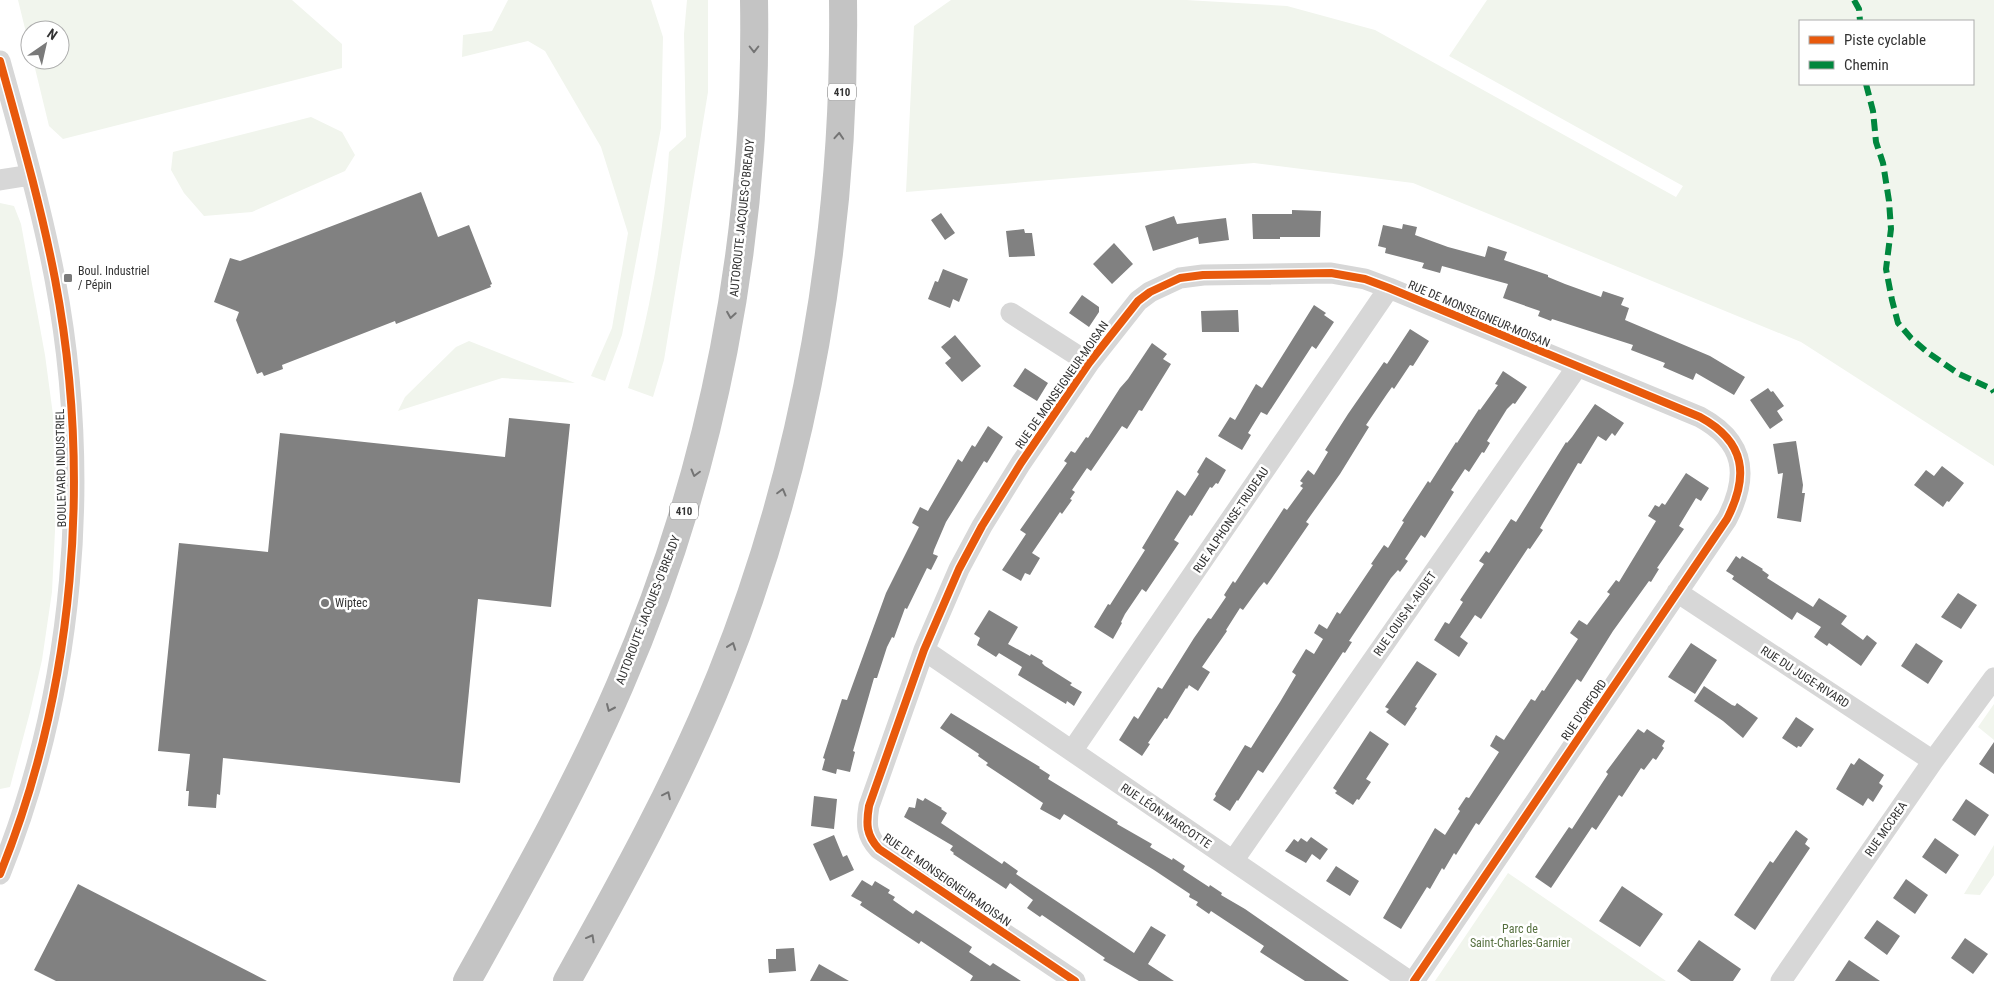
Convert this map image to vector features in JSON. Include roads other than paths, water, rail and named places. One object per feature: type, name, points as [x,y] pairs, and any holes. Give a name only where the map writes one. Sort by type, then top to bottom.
[{"type":"highway","name":"AUTOROUTE JACQUES-O'BREADY","points":[[467,981],[542,846],[600,731],[649,614],[689,495],[718,383],[738,265],[747,197],[752,131],[754,0]]},
{"type":"highway","name":"410","points":[[568,981],[646,837],[695,737],[744,613],[778,509],[809,378],[826,273],[841,105],[843,0]]},
{"type":"street","name":"BOULEVARD INDUSTRIEL","points":[[0,61],[31,175],[53,272],[68,372],[74,450],[72,536],[66,614],[49,709],[23,809],[0,874]]},
{"type":"street","points":[[0,180],[31,175]]},
{"type":"street","name":"RUE DE MONSEIGNEUR-MOISAN","points":[[1075,981],[879,849],[868,834],[866,820],[869,806],[924,650],[959,569],[982,526],[1021,463],[1090,363],[1138,301],[1150,292],[1180,278],[1203,275],[1331,273],[1364,279],[1700,417],[1714,425],[1730,441]]},
{"type":"street","name":"RUE ALPHONSE-TRUDEAU","points":[[1072,751],[1389,288]]},
{"type":"street","points":[[1011,313],[1090,363]]},
{"type":"street","name":"RUE LOUIS-N.-AUDET","points":[[1233,861],[1577,367]]},
{"type":"street","name":"RUE D'ORFORD","points":[[1414,981],[1727,518],[1738,493],[1741,478],[1740,467],[1730,441]]},
{"type":"street","name":"RUE DU JUGE-RIVARD","points":[[1677,592],[1933,761]]},
{"type":"street","name":"RUE LÉON-MARCOTTE","points":[[924,650],[1409,981]]},
{"type":"street","name":"RUE MCCREA","points":[[1781,981],[1933,761],[1994,678]]},
{"type":"place","name":"Boul. Industriel / Pépin","points":[[68,278]]},
{"type":"place","name":"Wiptec","points":[[325,603]]},
{"type":"park label","name":"Parc de Saint-Charles-Garnier","points":[[1520,936]]}]
